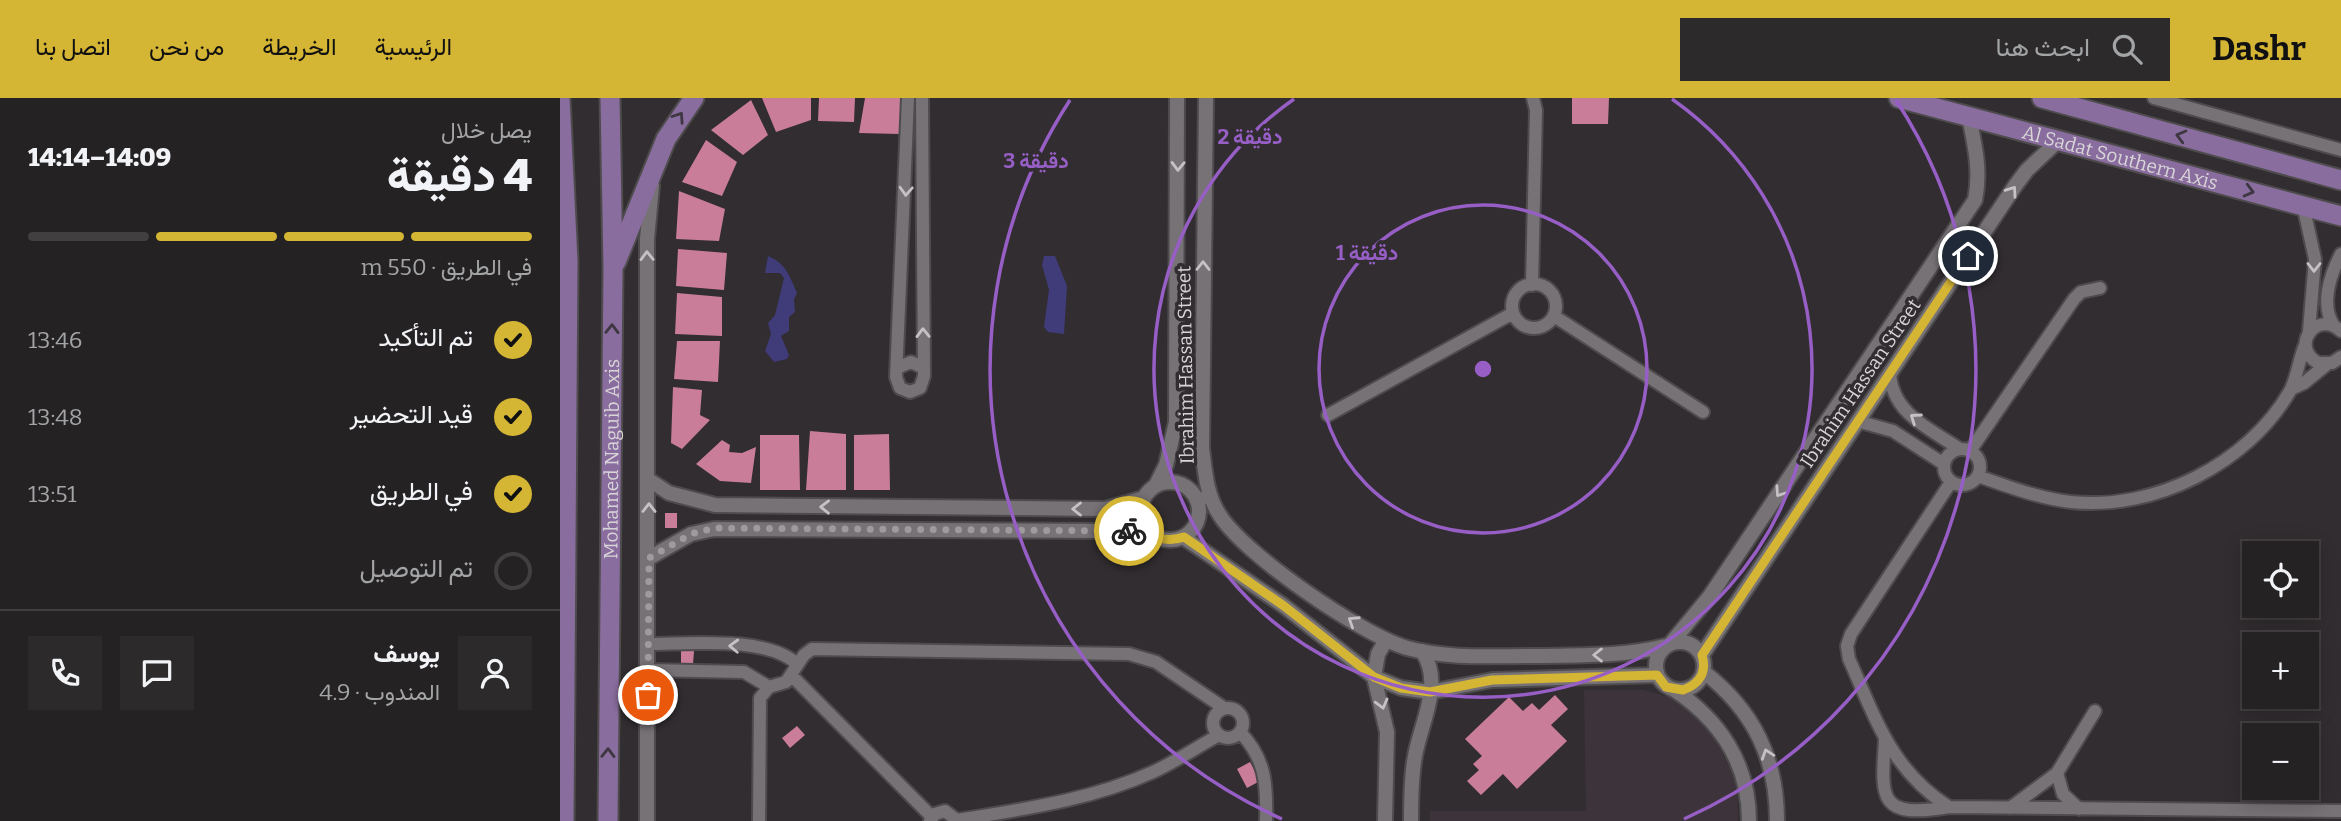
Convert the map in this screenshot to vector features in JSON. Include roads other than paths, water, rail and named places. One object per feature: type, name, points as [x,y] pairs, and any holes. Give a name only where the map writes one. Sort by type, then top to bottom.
[{"type":"main road","points":[[560,98],[564,256],[564,821]]},
{"type":"main road","name":"Mohamed Naguib Axis","points":[[608,821],[613,270],[610,98]]},
{"type":"main road","points":[[613,270],[675,123],[694,98]]},
{"type":"main road","name":"Al Sadat Southern Axis","points":[[1899,98],[2341,216]]},
{"type":"main road","name":"Al Sadat Southern Axis","points":[[2042,98],[2341,180]]},
{"type":"main road","points":[[2092,98],[2130,122]]},
{"type":"street","points":[[908,98],[914,161],[924,368],[923,383],[910,392],[897,383],[897,368],[914,161],[922,98]]},
{"type":"street","name":"Ibrahim Hassan Street","points":[[1156,485],[1173,444],[1176,422],[1177,98]]},
{"type":"street","name":"Ibrahim Hassan Street","points":[[1206,98],[1203,498],[1239,539],[1304,589],[1386,640],[1422,651],[1452,656],[1614,655],[1669,644],[1710,596],[1975,201],[1979,181],[1978,161],[1969,117]]},
{"type":"street","points":[[1532,285],[1534,104],[1543,98]]},
{"type":"street","points":[[2154,98],[2341,149]]},
{"type":"street","name":"Ibrahim Hassan Street","points":[[1702,655],[2015,186],[2027,170],[2059,140]]},
{"type":"street","points":[[648,821],[647,239],[658,160]]},
{"type":"street","points":[[1978,476],[2036,497],[2074,502],[2112,502],[2150,495],[2187,482],[2218,464],[2247,442],[2291,389],[2309,331],[2315,259],[2302,205]]},
{"type":"street","points":[[2337,329],[2326,310],[2326,301],[2335,265],[2341,254]]},
{"type":"street","points":[[1532,285],[1540,285],[1552,294],[1555,301],[1554,316],[1536,328],[1522,324],[1513,313],[1516,294],[1532,285]]},
{"type":"street","points":[[1890,372],[1895,398],[1906,412],[1965,450],[1980,465],[1978,476],[1966,485],[1951,482],[1944,471],[1947,457],[1965,450],[2074,299],[2090,288],[2100,288]]},
{"type":"street","points":[[1328,415],[1513,313]]},
{"type":"street","points":[[1554,316],[1703,412]]},
{"type":"street","points":[[2309,331],[2325,324],[2337,329]]},
{"type":"street","points":[[2305,345],[2311,359],[2336,360]]},
{"type":"street","points":[[2291,389],[2336,360]]},
{"type":"street","points":[[897,368],[911,362],[924,368]]},
{"type":"street","points":[[1836,409],[1857,421],[1893,431],[1944,464]]},
{"type":"street","points":[[649,480],[681,497],[715,505],[1105,509],[1144,498],[1156,485],[1166,482],[1184,486],[1203,498],[1196,525],[1184,537],[1167,540],[1151,534],[1122,531],[714,528],[691,534],[649,558]]},
{"type":"street","points":[[1949,807],[1911,778],[1885,738],[1849,659],[1847,646],[1851,634],[1951,482]]},
{"type":"street","points":[[1144,498],[1141,517],[1151,534]]},
{"type":"street","points":[[867,530],[868,508]]},
{"type":"street","points":[[1184,537],[1284,606],[1374,677],[1401,688],[1430,692],[1492,680],[1657,675]]},
{"type":"street","points":[[1385,821],[1387,732],[1374,677],[1376,662],[1386,640]]},
{"type":"street","points":[[1704,671],[1692,687],[1674,689],[1666,687],[1657,675],[1656,659],[1669,644],[1689,643],[1702,655],[1704,671],[1734,698],[1757,729],[1774,779],[1777,821]]},
{"type":"street","points":[[648,670],[744,671],[769,687],[778,686],[795,670],[813,649],[823,648],[1120,652],[1156,662],[1224,708],[1236,710],[1243,720],[1240,732],[1232,737],[1219,735],[1154,772],[1109,789],[1057,804],[958,821],[945,811],[931,819],[795,670],[787,655],[761,647],[649,644]]},
{"type":"street","points":[[1411,821],[1414,758],[1432,673],[1422,651]]},
{"type":"street","points":[[759,821],[760,698],[769,687]]},
{"type":"street","points":[[1674,689],[1702,711],[1726,738],[1745,782],[1749,821]]},
{"type":"street","points":[[1219,735],[1213,720],[1224,708]]},
{"type":"street","points":[[2009,808],[2057,773],[2095,711]]},
{"type":"street","points":[[1240,732],[1258,755],[1264,769],[1266,821]]},
{"type":"street","points":[[1885,738],[1881,784],[1892,803],[1913,812],[1949,807],[2341,811]]},
{"type":"street","points":[[2057,773],[2063,794],[2079,809]]}]
